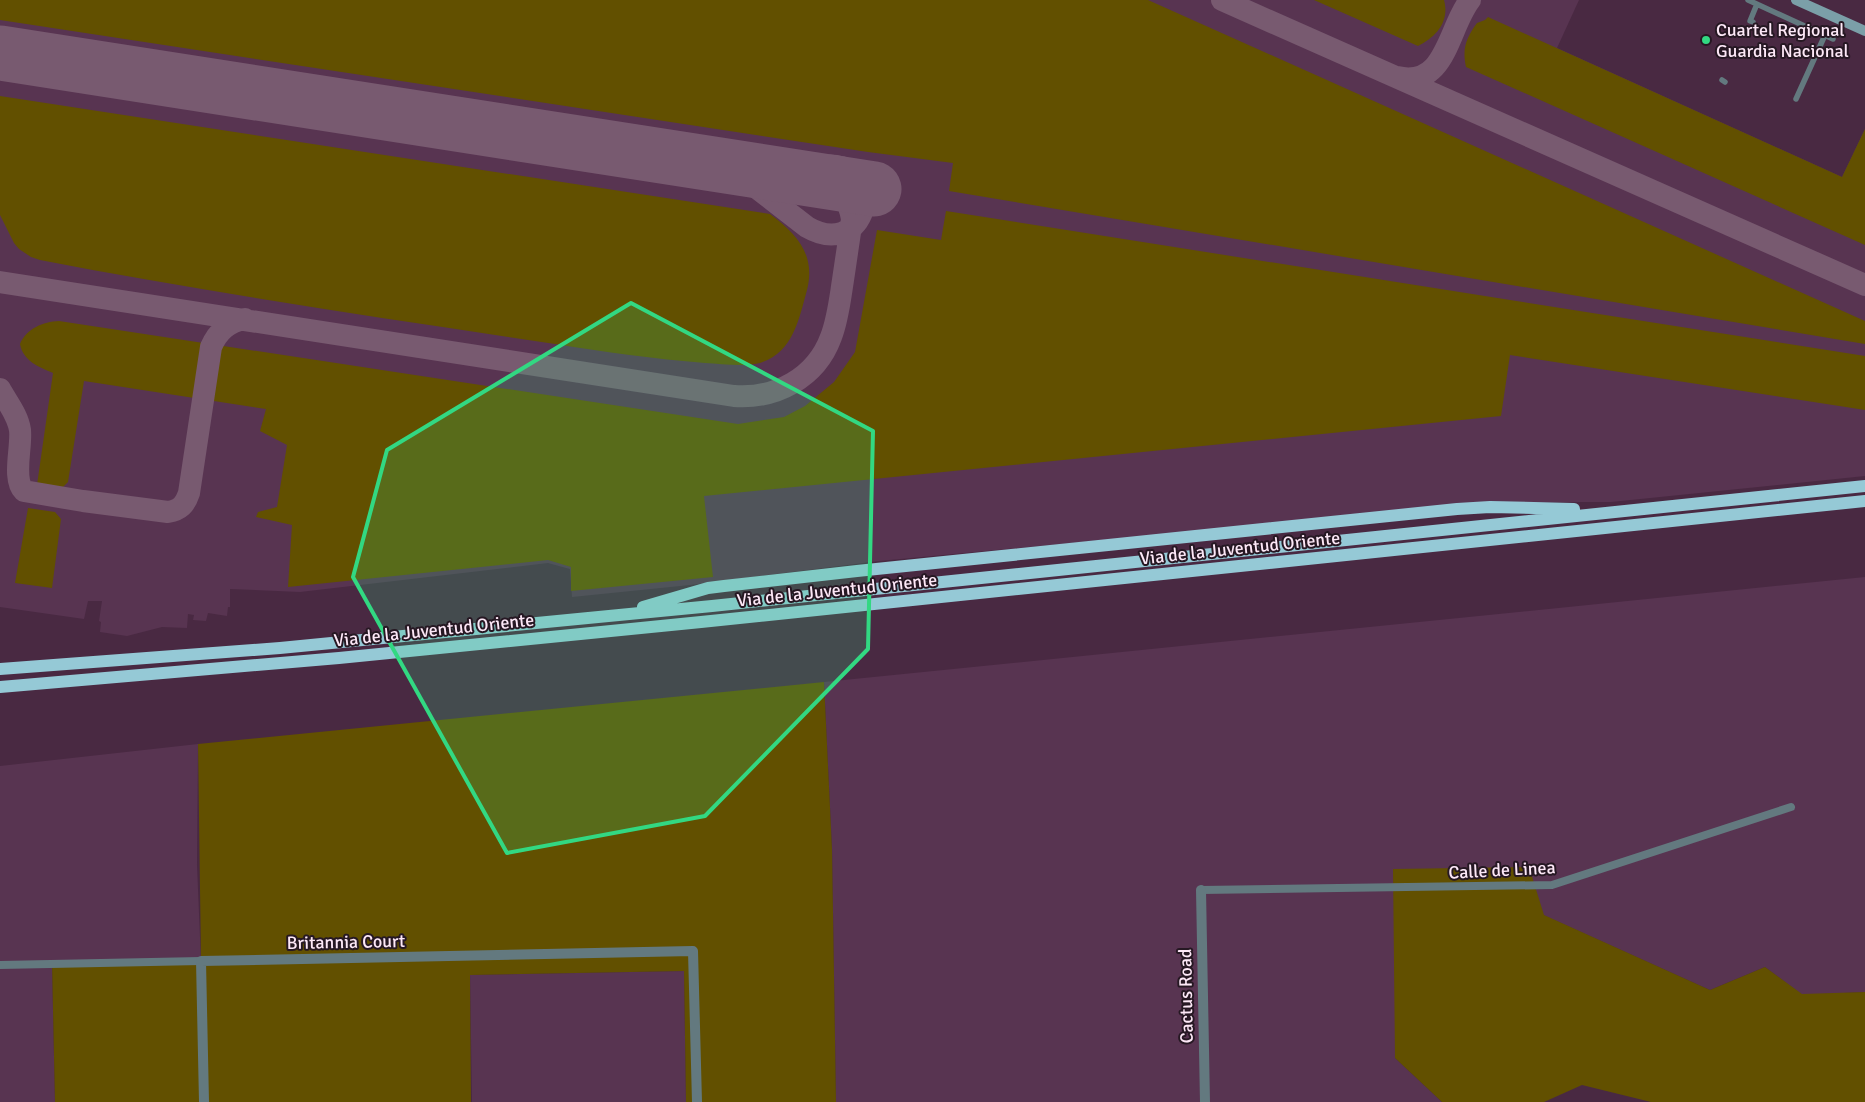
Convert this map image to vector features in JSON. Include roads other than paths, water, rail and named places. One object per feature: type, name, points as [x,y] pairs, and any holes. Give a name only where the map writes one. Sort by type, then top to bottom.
[{"type":"highway","name":"Via de la Juventud Oriente","points":[[0,669],[280,648],[1865,486]]},
{"type":"highway","name":"Via de la Juventud Oriente","points":[[0,687],[283,661],[339,658],[672,625],[1865,501]]},
{"type":"highway","points":[[615,615],[708,588],[857,570],[1457,509],[1490,507],[1622,511]]},
{"type":"highway","points":[[280,648],[283,661]]},
{"type":"main road","points":[[1796,0],[1865,31]]},
{"type":"street","points":[[1748,0],[1833,39]]},
{"type":"street","points":[[1753,22],[1750,21],[1757,4]]},
{"type":"street","points":[[1796,99],[1824,34]]},
{"type":"street","name":"Calle de Linea","points":[[1201,890],[1552,885],[1791,807]]},
{"type":"street","name":"Cactus Road","points":[[1201,890],[1205,1102]]},
{"type":"street","name":"Britannia Court","points":[[0,965],[693,951],[697,1102]]},
{"type":"street","points":[[201,961],[204,1102]]},
{"type":"place","name":"Cuartel Regional Guardia Nacional","points":[[1706,40]]}]
